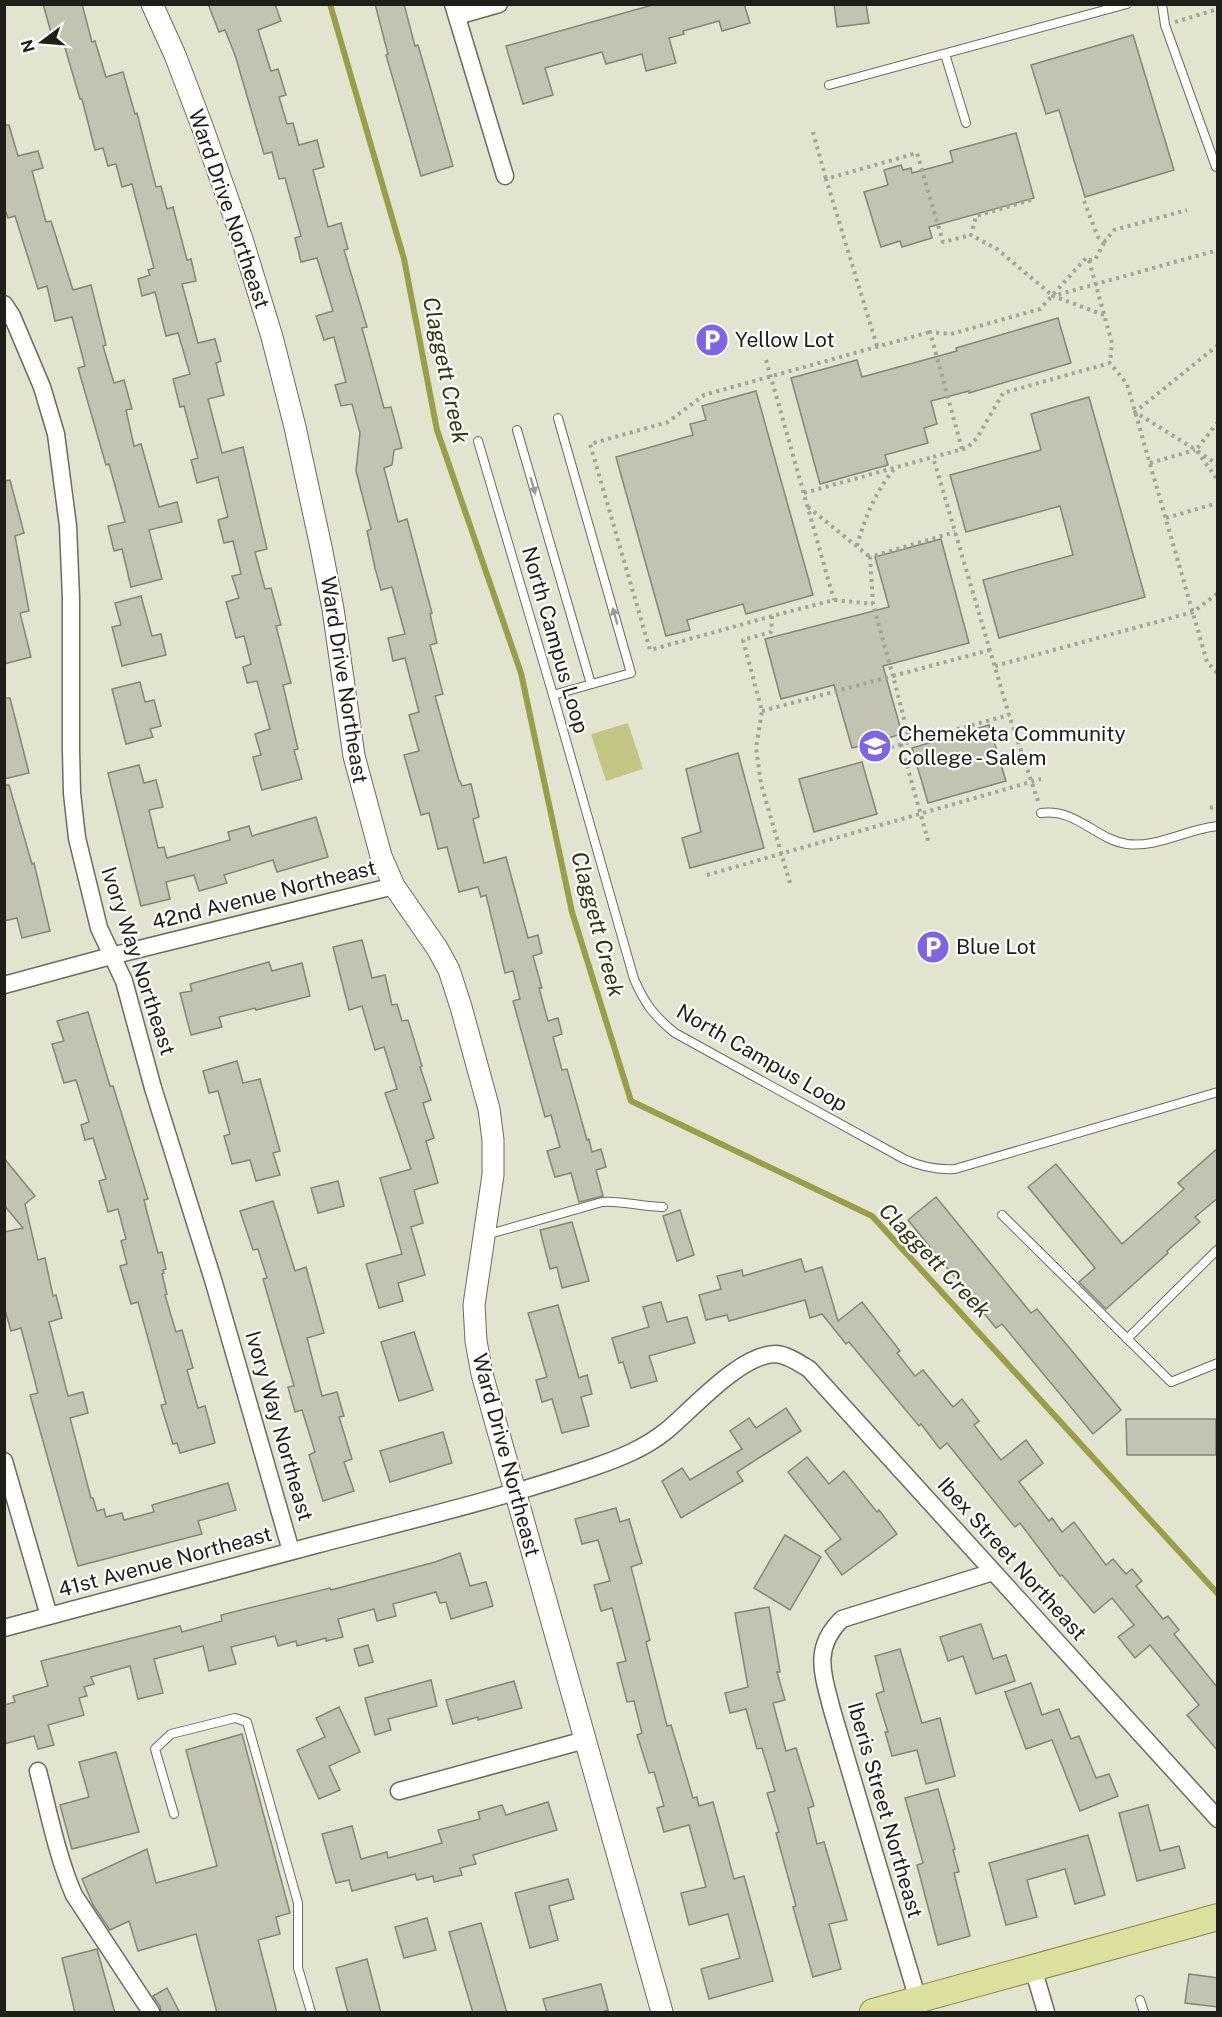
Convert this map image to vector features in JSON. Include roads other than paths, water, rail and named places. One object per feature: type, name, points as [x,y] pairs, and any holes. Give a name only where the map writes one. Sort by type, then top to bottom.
[{"type":"main road","points":[[873,2013],[1218,1917]]},
{"type":"street","name":"Ward Drive Northeast","points":[[152,4],[175,55],[202,126],[242,239],[272,337],[300,448],[321,547],[333,609],[354,756],[381,856],[394,886],[437,948],[449,970],[489,1109],[494,1175],[474,1305],[476,1341],[482,1374],[662,2013]]},
{"type":"street","points":[[499,4],[455,10],[505,176]]},
{"type":"street","name":"Ivory Way Northeast","points":[[4,304],[12,315],[42,387],[56,434],[68,526],[71,587],[72,794],[80,850],[99,928],[124,981],[153,1088],[214,1283],[291,1551]]},
{"type":"street","name":"42nd Avenue Northeast","points":[[4,986],[111,956],[394,886]]},
{"type":"street","name":"Ibex Street Northeast","points":[[760,1358],[776,1354],[795,1360],[808,1369],[1218,1819]]},
{"type":"street","name":"41st Avenue Northeast","points":[[4,1628],[515,1493],[610,1461],[645,1445],[665,1431],[729,1376],[760,1358]]},
{"type":"street","points":[[4,1461],[49,1616]]},
{"type":"street","name":"Iberis Street Northeast","points":[[918,2000],[821,1666],[830,1631],[842,1619],[858,1612],[993,1572]]},
{"type":"street","points":[[399,1791],[585,1740]]},
{"type":"street","points":[[38,1771],[57,1845],[74,1895],[151,2013]]},
{"type":"street","points":[[1033,1968],[1046,2013]]},
{"type":"lane","points":[[829,85],[1127,4]]},
{"type":"lane","points":[[1162,4],[1165,25],[1216,167]]},
{"type":"lane","points":[[945,54],[966,123]]},
{"type":"lane","points":[[553,695],[631,673],[558,418]]},
{"type":"lane","points":[[517,430],[591,684]]},
{"type":"lane","name":"North Campus Loop","points":[[478,441],[634,979],[643,1000],[657,1018],[675,1033],[904,1159],[936,1170],[966,1167],[1218,1092]]},
{"type":"lane","points":[[1041,813],[1054,811],[1069,816],[1116,842],[1130,844],[1148,843],[1204,827],[1218,826]]},
{"type":"lane","points":[[485,1235],[602,1202],[609,1201],[640,1207],[663,1207]]},
{"type":"lane","points":[[1002,1215],[1171,1382],[1218,1363]]},
{"type":"lane","points":[[1127,1339],[1218,1249]]},
{"type":"lane","points":[[174,1814],[155,1749],[171,1734],[234,1718],[247,1722],[298,1903],[298,1968],[311,2013]]},
{"type":"lane","points":[[1140,2000],[1144,2013]]},
{"type":"waterway","name":"Claggett Creek","points":[[330,4],[404,259],[437,430],[521,673],[572,912],[631,1101],[872,1216],[1218,1594]]},
{"type":"place","name":"Yellow Lot","points":[[712,340]]},
{"type":"place","name":"Chemeketa Community College - Salem","points":[[875,746]]},
{"type":"place","name":"Blue Lot","points":[[933,947]]}]
